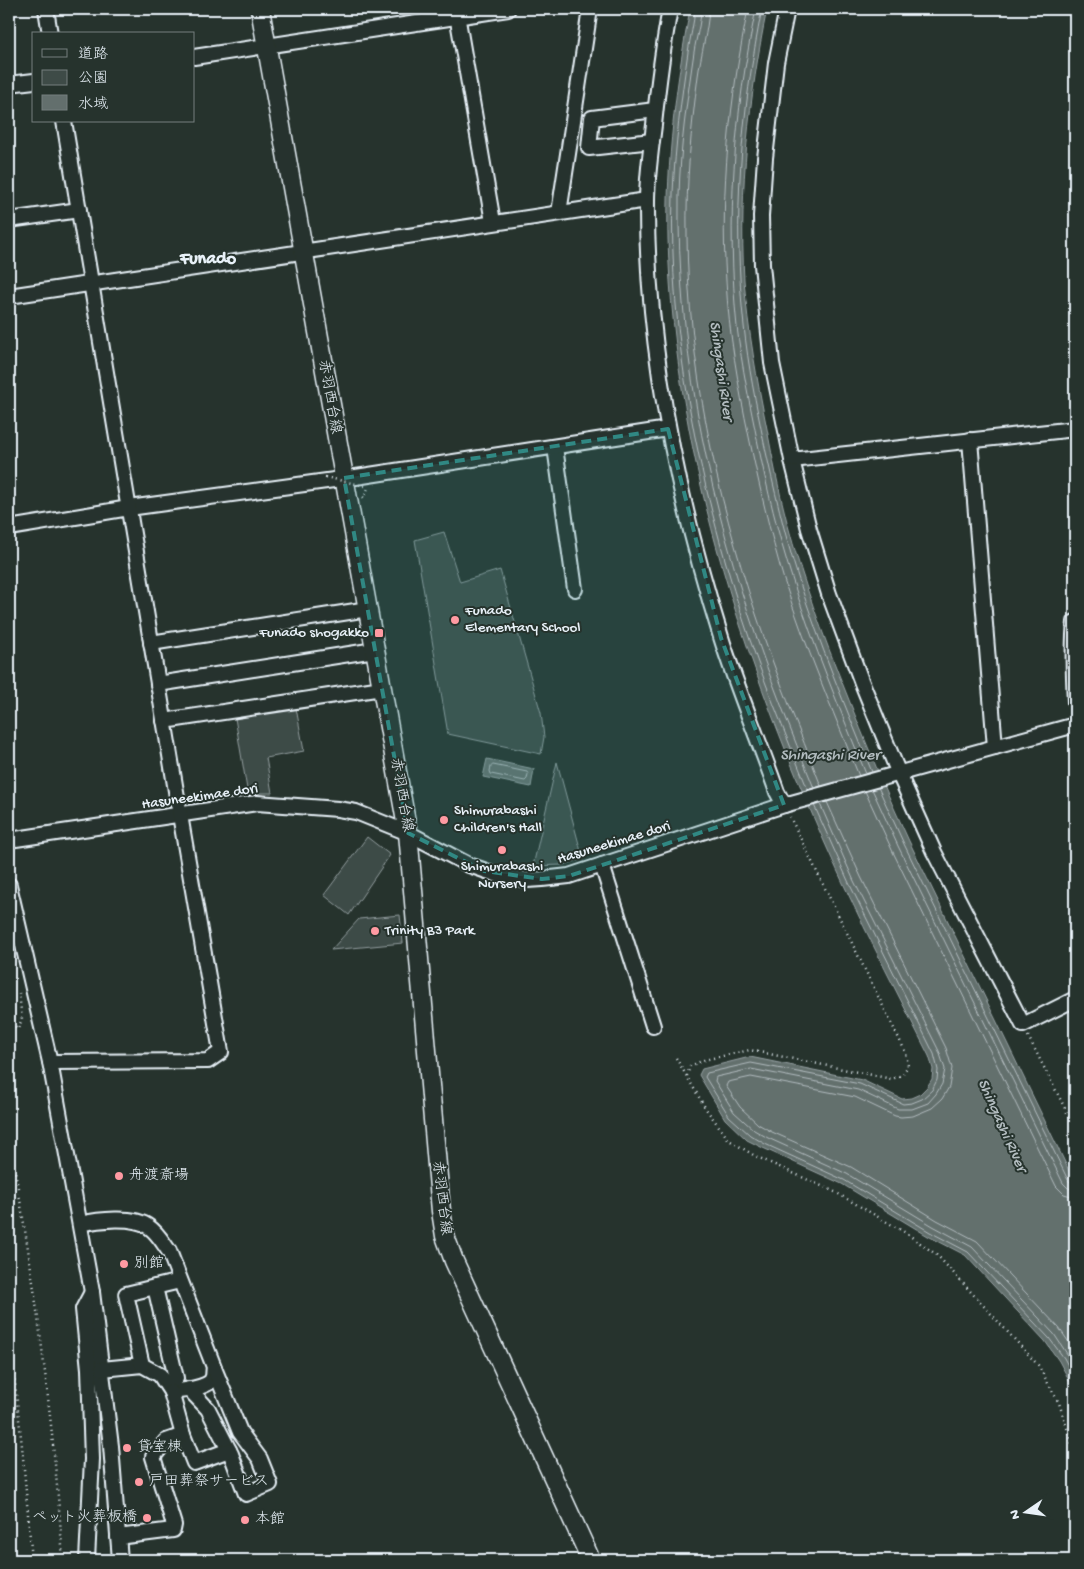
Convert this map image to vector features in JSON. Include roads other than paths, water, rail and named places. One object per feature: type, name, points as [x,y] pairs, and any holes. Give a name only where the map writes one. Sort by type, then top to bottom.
[{"type":"main road","name":"赤羽西台線","points":[[260,9],[408,833],[441,1211],[445,1236],[454,1261],[591,1560]]},
{"type":"street","points":[[46,9],[50,32]]},
{"type":"street","points":[[195,57],[267,46],[456,12],[508,9]]},
{"type":"street","points":[[559,213],[590,9]]},
{"type":"street","points":[[670,9],[655,110],[647,200],[650,290],[655,348],[668,429],[692,536],[721,638],[777,792],[788,804]]},
{"type":"street","points":[[787,9],[776,63],[764,158],[761,216],[762,265],[772,363],[792,460],[809,529],[829,594],[896,774],[1022,1025],[1075,999]]},
{"type":"street","points":[[456,12],[493,222]]},
{"type":"street","points":[[9,84],[32,81]]},
{"type":"street","points":[[652,141],[589,148],[592,118],[655,110]]},
{"type":"street","points":[[50,1062],[208,1061],[221,1052],[64,122]]},
{"type":"street","points":[[9,296],[647,200]]},
{"type":"street","points":[[9,220],[79,210]]},
{"type":"street","points":[[792,460],[1075,428]]},
{"type":"street","points":[[9,528],[129,508],[668,429]]},
{"type":"street","points":[[970,440],[995,747]]},
{"type":"street","points":[[555,447],[575,590]]},
{"type":"street","points":[[151,643],[368,609]]},
{"type":"street","points":[[1075,622],[1075,703]]},
{"type":"street","points":[[158,684],[375,650]]},
{"type":"street","points":[[164,721],[382,688]]},
{"type":"street","points":[[896,774],[1075,725]]},
{"type":"street","name":"Hasuneekimae dori","points":[[9,840],[257,803],[329,808],[356,812],[408,833],[484,871],[527,880],[556,878],[569,876],[788,804],[896,774]]},
{"type":"street","points":[[602,865],[653,1026]]},
{"type":"street","points":[[9,885],[50,1062],[92,1292],[111,1446],[120,1560]]},
{"type":"street","points":[[80,1224],[116,1219],[134,1221],[148,1225],[159,1236],[180,1281],[240,1432],[260,1459],[270,1484],[246,1494],[229,1450],[208,1408],[189,1389]]},
{"type":"street","points":[[142,1365],[126,1294],[180,1281]]},
{"type":"street","points":[[155,1287],[176,1378],[169,1389]]},
{"type":"street","points":[[87,1560],[92,1459],[89,1369],[83,1309],[92,1292]]},
{"type":"street","points":[[102,1369],[142,1365],[160,1375],[169,1389],[194,1463],[229,1450]]},
{"type":"street","points":[[169,1389],[189,1389],[204,1386],[213,1379],[214,1367]]},
{"type":"street","points":[[118,1537],[174,1530],[153,1458],[166,1441],[183,1435]]},
{"type":"water","name":"Shingashi River","points":[[690,9],[767,9],[750,109],[744,177],[744,280],[750,336],[784,511],[813,607],[884,785],[909,841],[1075,1183],[1075,1391],[1059,1361],[1045,1341],[965,1255],[928,1236],[842,1184],[747,1140],[725,1119],[699,1075],[702,1069],[750,1057],[862,1080],[902,1099],[920,1094],[932,1079],[933,1069],[929,1056],[843,883],[777,729],[748,650],[701,488],[685,405],[673,322],[668,239],[670,152],[680,66]]},
{"type":"water","points":[[487,759],[534,769],[531,787],[483,777]]},
{"type":"place","name":"Funado Elementary School","points":[[455,620]]},
{"type":"place","name":"Funado shogakko","points":[[379,633]]},
{"type":"place","name":"Shimurabashi Children's Hall","points":[[444,820]]},
{"type":"place","name":"Shimurabashi Nursery","points":[[502,850]]},
{"type":"place","name":"Trinity B3 Park","points":[[375,931]]},
{"type":"place","name":"舟渡斎場","points":[[119,1176]]},
{"type":"place","name":"別館","points":[[124,1264]]},
{"type":"place","name":"貸室棟","points":[[127,1448]]},
{"type":"place","name":"戸田葬祭サービス","points":[[139,1482]]},
{"type":"place","name":"ペット火葬板橋","points":[[147,1518]]},
{"type":"place","name":"本館","points":[[245,1520]]},
{"type":"district","name":"Funado","points":[[208,259]]}]
